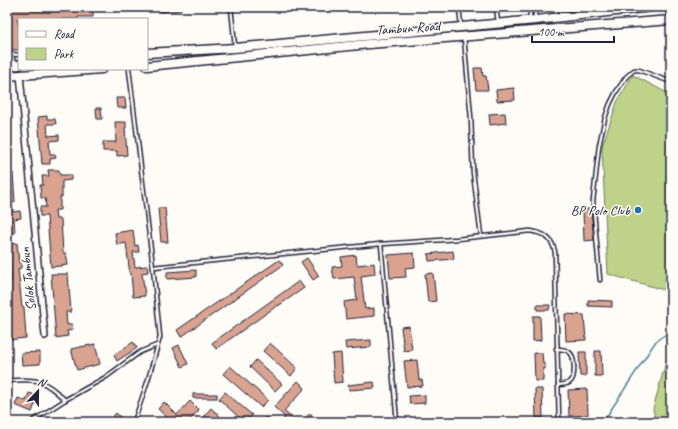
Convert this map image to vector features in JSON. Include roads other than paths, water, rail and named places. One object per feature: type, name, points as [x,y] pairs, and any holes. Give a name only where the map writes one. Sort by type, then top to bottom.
[{"type":"main road","name":"Tambun Road","points":[[148,53],[235,48],[533,20],[652,7]]},
{"type":"main road","points":[[493,34],[504,30],[522,27],[533,20],[544,25],[568,24],[579,27]]},
{"type":"main road","name":"Tambun Road","points":[[148,66],[369,44],[671,20]]},
{"type":"main road","points":[[7,76],[88,70]]},
{"type":"street","name":"Solok Tambun","points":[[20,75],[46,336]]},
{"type":"lane","points":[[231,7],[235,48]]},
{"type":"lane","points":[[459,7],[461,26]]},
{"type":"lane","points":[[496,7],[498,23]]},
{"type":"lane","points":[[530,7],[533,20]]},
{"type":"lane","points":[[533,20],[535,7]]},
{"type":"lane","points":[[464,36],[471,118],[473,172],[481,236]]},
{"type":"lane","points":[[7,46],[8,52],[12,55],[13,65]]},
{"type":"lane","points":[[12,55],[18,55]]},
{"type":"lane","points":[[129,70],[160,337],[134,422]]},
{"type":"lane","points":[[600,280],[593,201],[599,146],[605,118],[610,104],[625,77],[634,70],[639,70],[671,82]]},
{"type":"lane","points":[[153,267],[381,244],[456,239],[530,231],[539,232],[547,236],[553,244],[556,252],[556,349],[559,422]]},
{"type":"lane","points":[[381,244],[397,422]]},
{"type":"lane","points":[[30,422],[106,377],[140,352],[158,345]]},
{"type":"lane","points":[[556,349],[571,352],[573,356],[574,378],[568,384],[558,385]]},
{"type":"lane","points":[[7,381],[29,380],[45,383],[65,400]]},
{"type":"lane","points":[[262,422],[266,420],[270,422]]},
{"type":"waterway","points":[[603,422],[656,341],[669,332],[671,328]]},
{"type":"place","name":"BP Polo Club","points":[[638,210]]}]
